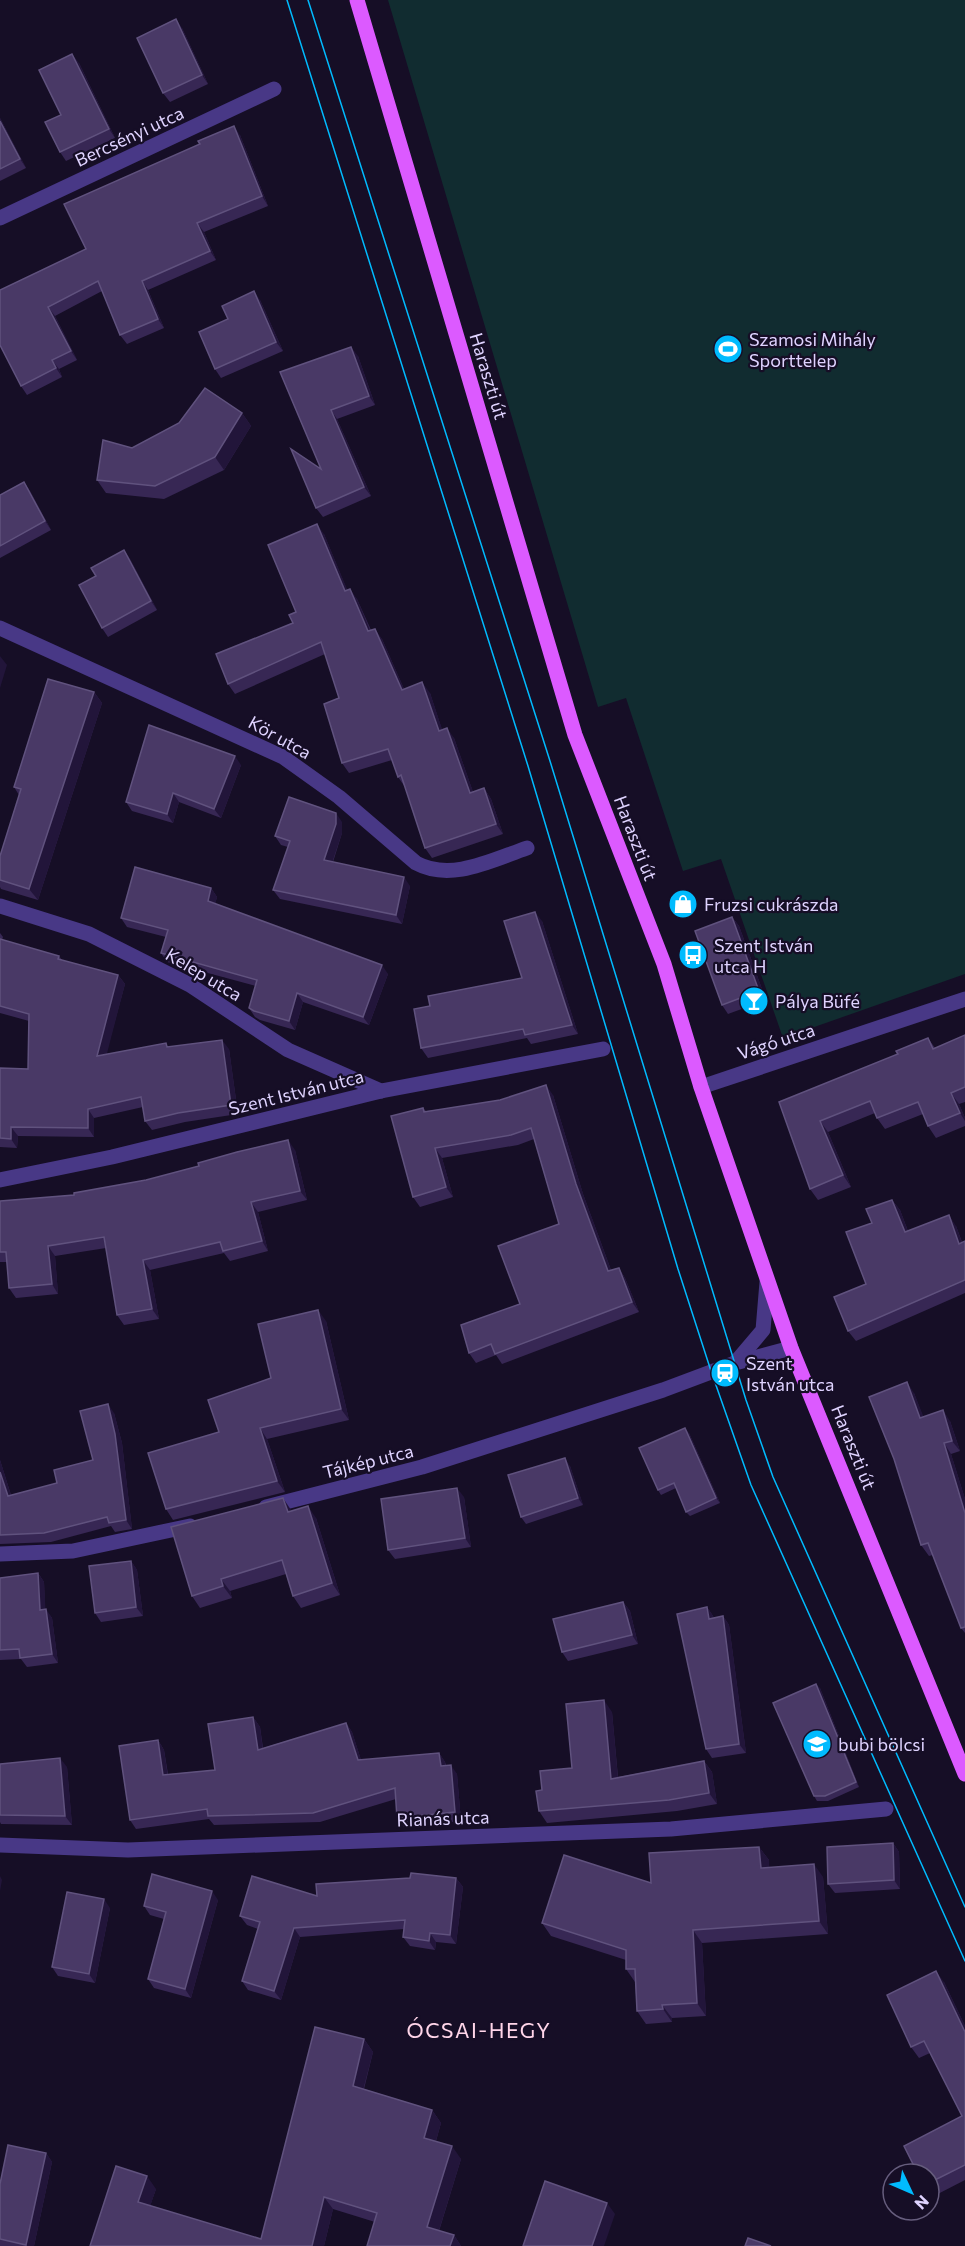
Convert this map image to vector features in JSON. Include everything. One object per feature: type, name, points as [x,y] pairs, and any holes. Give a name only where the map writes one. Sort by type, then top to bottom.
[{"type":"main road","name":"Haraszti út","points":[[357,0],[575,735],[664,964],[701,1087],[791,1348],[963,1766]]},
{"type":"street","name":"Bercsényi utca","points":[[0,218],[274,89]]},
{"type":"street","name":"Kör utca","points":[[0,628],[283,757],[339,797],[416,863],[431,871],[469,869],[527,848]]},
{"type":"street","name":"Kelep utca","points":[[0,906],[90,934],[190,985],[288,1050],[381,1092]]},
{"type":"street","name":"Vágó utca","points":[[701,1087],[965,999]]},
{"type":"street","name":"Szent István utca","points":[[0,1180],[112,1157],[381,1092],[603,1049]]},
{"type":"street","points":[[735,1363],[763,1330],[767,1282]]},
{"type":"street","name":"Tájkép utca","points":[[248,1511],[423,1467],[655,1392],[735,1363],[791,1348]]},
{"type":"street","points":[[0,1554],[73,1551],[202,1523]]},
{"type":"street","name":"Rianás utca","points":[[0,1845],[128,1850],[671,1829],[886,1809]]},
{"type":"green space","name":"Szamosi Mihály Sporttelep","points":[[388,0],[965,0],[965,974],[783,1038],[721,859],[683,871],[626,698],[598,707]]},
{"type":"building","points":[[176,19],[202,75],[163,93],[137,38]]},
{"type":"building","points":[[72,54],[109,129],[60,152],[45,122],[61,115],[39,70]]},
{"type":"building","points":[[0,121],[20,159],[0,169]]},
{"type":"building","points":[[234,126],[262,196],[197,223],[210,251],[142,281],[158,319],[120,335],[98,281],[48,307],[71,351],[52,360],[56,368],[21,386],[0,345],[0,290],[86,249],[64,204],[200,144],[198,141]]},
{"type":"building","points":[[254,291],[276,342],[215,369],[199,332],[228,319],[222,306]]},
{"type":"building","points":[[351,347],[369,396],[331,410],[364,487],[316,508],[291,449],[321,469],[280,372]]},
{"type":"building","points":[[205,388],[242,413],[215,457],[155,486],[97,480],[103,440],[132,448],[179,423]]},
{"type":"building","points":[[24,482],[45,521],[0,546],[0,495]]},
{"type":"building","points":[[317,524],[345,591],[350,589],[368,631],[375,629],[402,690],[422,682],[439,731],[447,728],[470,793],[484,788],[496,824],[425,848],[401,775],[398,777],[388,749],[342,763],[324,704],[339,698],[321,642],[228,684],[216,654],[293,623],[289,615],[296,612],[268,545]]},
{"type":"building","points":[[124,550],[151,601],[102,628],[79,585],[96,576],[91,568]]},
{"type":"building","points":[[48,679],[94,692],[29,889],[0,880],[0,856],[21,789],[14,787]]},
{"type":"building","points":[[149,725],[235,756],[214,809],[173,793],[167,814],[126,802]]},
{"type":"building","points":[[289,797],[336,813],[336,824],[324,860],[404,877],[396,915],[273,890],[290,841],[275,836]]},
{"type":"building","points":[[135,867],[211,888],[208,901],[382,965],[363,1017],[297,993],[289,1021],[254,1011],[249,1008],[257,980],[161,953],[168,930],[121,918]]},
{"type":"building","points":[[535,912],[572,1025],[525,1035],[523,1029],[421,1048],[414,1009],[430,1006],[428,996],[522,978],[504,921]]},
{"type":"building","points":[[732,917],[759,991],[722,1005],[695,931]]},
{"type":"building","points":[[0,939],[59,956],[58,959],[118,975],[97,1056],[166,1043],[167,1047],[222,1040],[231,1105],[178,1113],[145,1121],[141,1097],[88,1109],[88,1128],[11,1127],[11,1139],[0,1138],[0,1068],[28,1069],[29,1014],[0,1006]]},
{"type":"building","points":[[965,1035],[965,1087],[951,1093],[960,1113],[928,1126],[918,1102],[877,1118],[870,1101],[820,1121],[843,1175],[810,1189],[779,1102],[898,1054],[896,1051],[928,1038],[933,1049]]},
{"type":"building","points":[[546,1085],[576,1184],[608,1271],[619,1268],[632,1302],[495,1354],[491,1344],[469,1353],[461,1325],[520,1304],[498,1246],[559,1224],[531,1128],[511,1135],[435,1148],[446,1187],[413,1197],[391,1116],[423,1108],[424,1112],[500,1100]]},
{"type":"building","points":[[288,1140],[300,1191],[251,1202],[262,1241],[223,1251],[220,1242],[143,1260],[152,1309],[117,1315],[104,1237],[48,1246],[52,1284],[9,1288],[6,1252],[0,1252],[0,1201],[74,1195],[74,1193],[146,1180],[199,1166],[198,1163],[237,1152]]},
{"type":"building","points":[[892,1200],[905,1232],[949,1215],[959,1244],[965,1241],[965,1280],[848,1331],[834,1297],[866,1284],[846,1232],[872,1223],[866,1209]]},
{"type":"building","points":[[318,1310],[341,1409],[260,1428],[277,1481],[166,1509],[148,1453],[219,1432],[208,1400],[271,1378],[258,1324]]},
{"type":"building","points":[[907,1382],[920,1418],[943,1410],[952,1441],[944,1443],[965,1513],[965,1627],[961,1628],[928,1543],[921,1545],[894,1459],[869,1397]]},
{"type":"building","points":[[108,1404],[115,1434],[126,1520],[109,1523],[107,1517],[44,1533],[0,1535],[0,1472],[8,1496],[57,1483],[54,1470],[93,1460],[80,1411]]},
{"type":"building","points":[[685,1428],[716,1498],[686,1512],[674,1483],[658,1490],[639,1448]]},
{"type":"building","points":[[565,1458],[578,1498],[521,1517],[508,1475]]},
{"type":"building","points":[[457,1488],[465,1538],[388,1550],[381,1499]]},
{"type":"building","points":[[283,1498],[288,1512],[308,1506],[332,1583],[293,1596],[282,1560],[221,1579],[223,1586],[192,1596],[171,1527]]},
{"type":"building","points":[[131,1561],[136,1607],[95,1613],[89,1566]]},
{"type":"building","points":[[38,1573],[40,1610],[46,1609],[52,1654],[20,1658],[19,1649],[0,1650],[0,1578]]},
{"type":"building","points":[[623,1602],[632,1635],[562,1652],[553,1619]]},
{"type":"building","points":[[707,1607],[709,1619],[723,1616],[739,1744],[706,1749],[677,1614]]},
{"type":"building","name":"bubi bölcsi","points":[[816,1684],[856,1782],[825,1796],[814,1796],[773,1703]]},
{"type":"building","points":[[604,1700],[611,1779],[704,1761],[709,1793],[669,1800],[539,1811],[536,1791],[542,1790],[540,1771],[572,1768],[566,1704]]},
{"type":"building","points":[[253,1717],[258,1750],[346,1723],[358,1760],[439,1753],[441,1766],[451,1765],[455,1812],[397,1818],[395,1788],[313,1813],[208,1816],[207,1809],[130,1820],[119,1746],[158,1740],[163,1775],[215,1770],[208,1724]]},
{"type":"building","points":[[60,1758],[65,1816],[0,1815],[0,1764]]},
{"type":"building","points":[[893,1843],[894,1880],[828,1884],[827,1847]]},
{"type":"building","points":[[759,1847],[761,1868],[814,1864],[819,1921],[693,1930],[697,2003],[662,2005],[663,2009],[637,2011],[635,1969],[626,1969],[626,1950],[542,1923],[564,1855],[651,1883],[649,1853]]},
{"type":"building","points":[[411,1873],[456,1878],[450,1935],[430,1933],[429,1941],[403,1937],[405,1920],[294,1928],[274,1991],[242,1981],[260,1922],[240,1916],[252,1876],[317,1896],[316,1884],[410,1878]]},
{"type":"building","points":[[152,1874],[212,1891],[185,1989],[148,1979],[166,1912],[144,1906]]},
{"type":"building","points":[[67,1892],[104,1899],[89,1974],[52,1967]]},
{"type":"building","points":[[936,1971],[965,2032],[965,2165],[941,2177],[941,2162],[912,2162],[904,2146],[962,2116],[924,2041],[911,2047],[887,1995]]},
{"type":"building","points":[[315,2027],[364,2039],[353,2086],[432,2110],[424,2138],[452,2146],[427,2227],[454,2235],[450,2246],[367,2246],[377,2213],[324,2197],[312,2246],[90,2246],[116,2166],[147,2176],[138,2202],[261,2239]]},
{"type":"building","points":[[8,2145],[46,2153],[26,2245],[0,2239],[0,2184]]},
{"type":"building","points":[[545,2181],[607,2203],[592,2246],[523,2246]]},
{"type":"building","points":[[748,2238],[771,2246],[745,2246]]},
{"type":"tram line","points":[[287,0],[528,766],[678,1269],[711,1371],[751,1485],[965,1961]]},
{"type":"tram line","points":[[308,0],[550,761],[746,1400],[773,1477],[965,1907]]},
{"type":"place","name":"Szamosi Mihály Sporttelep","points":[[728,349]]},
{"type":"place","name":"Fruzsi cukrászda","points":[[683,904]]},
{"type":"place","name":"Szent István utca H","points":[[693,955]]},
{"type":"place","name":"Pálya Büfé","points":[[754,1001]]},
{"type":"place","name":"Szent István utca","points":[[725,1373]]},
{"type":"place","name":"bubi bölcsi","points":[[817,1744]]},
{"type":"district","name":"ÓCSAI-HEGY","points":[[479,2029]]}]
